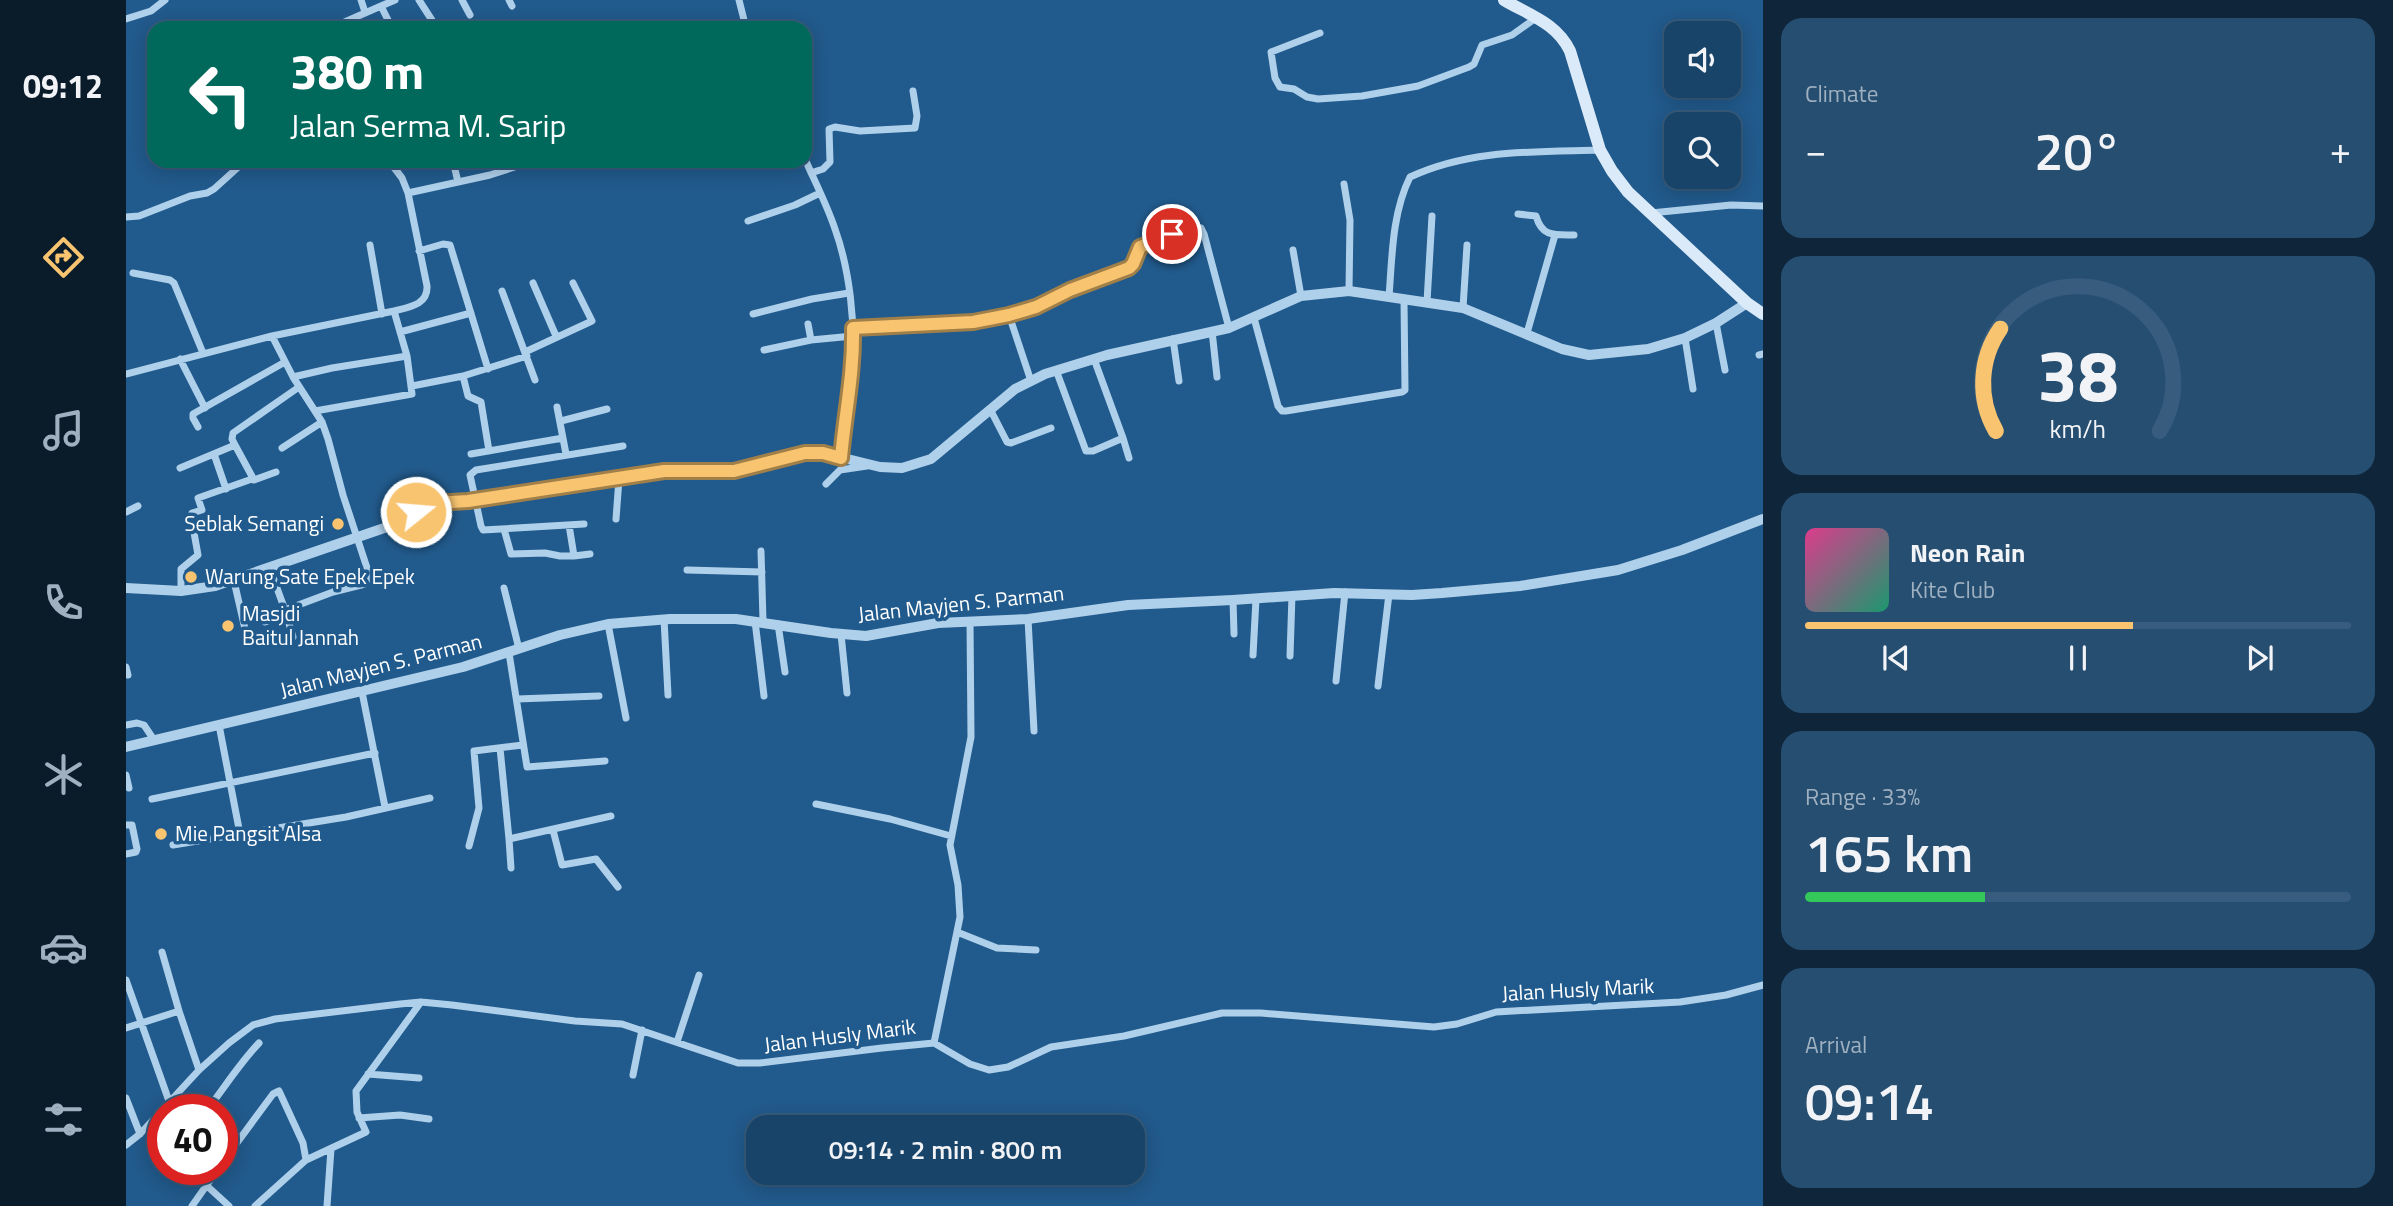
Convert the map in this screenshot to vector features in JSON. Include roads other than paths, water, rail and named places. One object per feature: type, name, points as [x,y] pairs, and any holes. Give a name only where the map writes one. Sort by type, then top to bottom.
[{"type":"main road","points":[[1504,0],[1551,26],[1564,37],[1600,150],[1628,192],[1747,303],[1763,314]]},
{"type":"street","points":[[126,19],[151,11],[165,0]]},
{"type":"street","points":[[361,0],[365,12]]},
{"type":"street","points":[[346,21],[395,0]]},
{"type":"street","points":[[419,0],[432,21]]},
{"type":"street","points":[[462,0],[470,15]]},
{"type":"street","points":[[739,0],[744,21]]},
{"type":"street","points":[[381,6],[388,21]]},
{"type":"street","points":[[1320,33],[1271,52],[1275,78],[1280,87],[1294,89],[1307,97],[1318,99],[1373,95],[1418,86],[1469,67],[1474,64],[1482,46],[1512,35],[1536,18]]},
{"type":"street","points":[[811,173],[830,162],[829,129],[835,127],[860,131],[915,128],[917,116],[913,91]]},
{"type":"street","points":[[1389,297],[1397,221],[1410,177],[1439,165],[1473,157],[1600,150]]},
{"type":"street","points":[[126,217],[139,216],[190,196],[206,193],[236,168]]},
{"type":"street","points":[[126,374],[272,336],[394,312],[423,301],[426,298],[426,286],[408,193],[394,168]]},
{"type":"street","points":[[455,168],[458,182]]},
{"type":"street","points":[[408,193],[490,175],[505,168]]},
{"type":"street","points":[[809,168],[835,229],[849,293],[853,370],[841,458]]},
{"type":"street","points":[[1344,184],[1350,220],[1349,291]]},
{"type":"street","points":[[748,221],[795,205],[820,193]]},
{"type":"street","points":[[1651,214],[1731,205],[1763,206]]},
{"type":"street","points":[[1518,214],[1533,214],[1544,231],[1555,235],[1574,235]]},
{"type":"street","points":[[1427,302],[1432,216]]},
{"type":"street","points":[[764,350],[853,332],[973,322],[1009,315],[1036,307],[1070,290],[1129,268],[1140,247],[1188,227],[1197,226],[1204,234],[1229,328]]},
{"type":"street","points":[[1527,333],[1555,235]]},
{"type":"street","points":[[419,251],[443,244],[450,245],[488,369]]},
{"type":"street","points":[[1463,308],[1468,245]]},
{"type":"street","points":[[370,246],[382,314]]},
{"type":"street","points":[[1293,250],[1301,296]]},
{"type":"street","points":[[133,273],[174,283],[203,353]]},
{"type":"street","points":[[533,282],[556,337]]},
{"type":"street","points":[[412,386],[488,369],[590,324],[592,321],[573,283]]},
{"type":"street","points":[[502,291],[535,380]]},
{"type":"street","points":[[826,484],[840,470],[871,466],[902,468],[931,459],[1015,389],[1056,370],[1172,339],[1229,328],[1301,296],[1349,291],[1463,308],[1562,349],[1589,355],[1648,349],[1685,338],[1716,323],[1747,303]]},
{"type":"street","points":[[753,314],[849,293]]},
{"type":"street","points":[[1254,318],[1278,406],[1282,411],[1286,411],[1405,390],[1404,300]]},
{"type":"street","points":[[315,411],[412,394],[407,356],[394,312]]},
{"type":"street","points":[[400,332],[471,313]]},
{"type":"street","points":[[1009,315],[1031,381]]},
{"type":"street","points":[[1716,323],[1725,370]]},
{"type":"street","points":[[808,324],[811,340]]},
{"type":"street","points":[[1212,331],[1217,377]]},
{"type":"street","points":[[265,622],[333,592],[368,583],[369,571],[322,422],[293,377],[272,336]]},
{"type":"street","points":[[1685,338],[1693,389]]},
{"type":"street","points":[[1172,339],[1179,381]]},
{"type":"street","points":[[293,377],[407,356]]},
{"type":"street","points":[[180,359],[205,408]]},
{"type":"street","points":[[1094,359],[1129,458]]},
{"type":"street","points":[[198,427],[192,415],[285,362]]},
{"type":"street","points":[[1056,370],[1086,451],[1093,452],[1122,438]]},
{"type":"street","points":[[463,376],[468,396],[481,402],[489,451]]},
{"type":"street","points":[[253,479],[232,439],[233,433],[299,387]]},
{"type":"street","points":[[557,407],[566,454]]},
{"type":"street","points":[[561,421],[607,408]]},
{"type":"street","points":[[990,409],[1009,443],[1051,428]]},
{"type":"street","points":[[282,447],[322,422]]},
{"type":"street","points":[[471,454],[564,438]]},
{"type":"street","points":[[180,468],[235,445]]},
{"type":"street","points":[[584,524],[483,530],[470,478],[471,472],[623,446]]},
{"type":"street","points":[[126,588],[181,591],[234,581],[393,525],[435,503],[476,500],[664,471],[734,471],[805,453],[823,453],[871,466]]},
{"type":"street","points":[[214,454],[226,489]]},
{"type":"street","points":[[181,591],[181,569],[198,555],[191,514],[202,511],[200,497],[275,472]]},
{"type":"street","points":[[616,519],[619,479]]},
{"type":"street","points":[[126,512],[138,506]]},
{"type":"street","name":"Jalan Mayjen S. Parman","points":[[126,747],[463,667],[560,635],[608,624],[718,618],[866,636],[919,626],[1028,619],[1128,605],[1345,592],[1456,592],[1596,575],[1682,550],[1763,519]]},
{"type":"street","points":[[569,525],[574,556]]},
{"type":"street","points":[[504,529],[511,554],[590,554]]},
{"type":"street","points":[[761,551],[759,621],[764,696]]},
{"type":"street","points":[[271,569],[293,637]]},
{"type":"street","points":[[687,570],[762,572]]},
{"type":"street","points":[[234,581],[245,629]]},
{"type":"street","points":[[504,588],[514,651],[526,766],[529,768],[605,761]]},
{"type":"street","points":[[1336,681],[1345,592]]},
{"type":"street","points":[[1378,686],[1388,594]]},
{"type":"street","points":[[1290,656],[1292,595]]},
{"type":"street","points":[[1253,655],[1256,599]]},
{"type":"street","points":[[1233,600],[1234,634]]},
{"type":"street","points":[[664,619],[668,695]]},
{"type":"street","points":[[1028,619],[1034,731]]},
{"type":"street","points":[[934,1043],[957,932],[960,899],[950,845],[971,737],[970,621]]},
{"type":"street","points":[[608,624],[626,718]]},
{"type":"street","points":[[778,624],[785,672]]},
{"type":"street","points":[[841,634],[847,693]]},
{"type":"street","points":[[362,692],[386,807]]},
{"type":"street","points":[[517,699],[599,696]]},
{"type":"street","points":[[126,725],[144,725],[154,740]]},
{"type":"street","points":[[219,725],[240,834]]},
{"type":"street","points":[[469,846],[480,808],[474,751],[523,745]]},
{"type":"street","points":[[500,748],[511,868]]},
{"type":"street","points":[[152,799],[375,753]]},
{"type":"street","points":[[126,775],[129,788]]},
{"type":"street","points":[[173,845],[346,817],[430,798]]},
{"type":"street","points":[[816,804],[890,819],[951,836]]},
{"type":"street","points":[[509,839],[611,816]]},
{"type":"street","points":[[126,825],[132,825],[137,849],[136,852],[126,854]]},
{"type":"street","points":[[553,830],[562,865],[596,859],[618,887]]},
{"type":"street","points":[[957,932],[997,948],[1036,950]]},
{"type":"street","points":[[162,952],[199,1070]]},
{"type":"street","points":[[677,1042],[699,975]]},
{"type":"street","points":[[126,980],[166,1094]]},
{"type":"street","name":"Jalan Husly Marik","points":[[176,1094],[229,1043],[259,1022],[421,1002],[575,1021],[622,1024],[726,1060],[749,1064],[934,1043],[970,1064],[994,1070],[1008,1067],[1051,1047],[1124,1036],[1222,1013],[1261,1013],[1434,1027],[1457,1024],[1496,1012],[1680,1002],[1726,995],[1763,985]]},
{"type":"street","points":[[255,1206],[306,1160],[367,1136],[355,1105],[356,1091],[421,1002]]},
{"type":"street","points":[[126,1028],[179,1011]]},
{"type":"street","points":[[633,1076],[642,1030]]},
{"type":"street","points":[[219,1094],[235,1069],[258,1043]]},
{"type":"street","points":[[368,1074],[419,1078]]},
{"type":"street","points":[[238,1141],[273,1094],[279,1091],[303,1143],[306,1160]]},
{"type":"street","points":[[126,1098],[140,1134]]},
{"type":"street","points":[[359,1118],[400,1115],[429,1119]]},
{"type":"street","name":"Jalan Husly Marik","points":[[126,1145],[147,1126]]},
{"type":"street","points":[[327,1206],[331,1149]]},
{"type":"street","points":[[191,1206],[206,1185],[229,1206]]},
{"type":"place","name":"Seblak Semangi","points":[[338,524]]},
{"type":"place","name":"Warung Sate Epek Epek","points":[[191,577]]},
{"type":"place","name":"Masjdi Baitul Jannah","points":[[228,626]]},
{"type":"place","name":"Mie Pangsit Alsa","points":[[161,834]]}]
